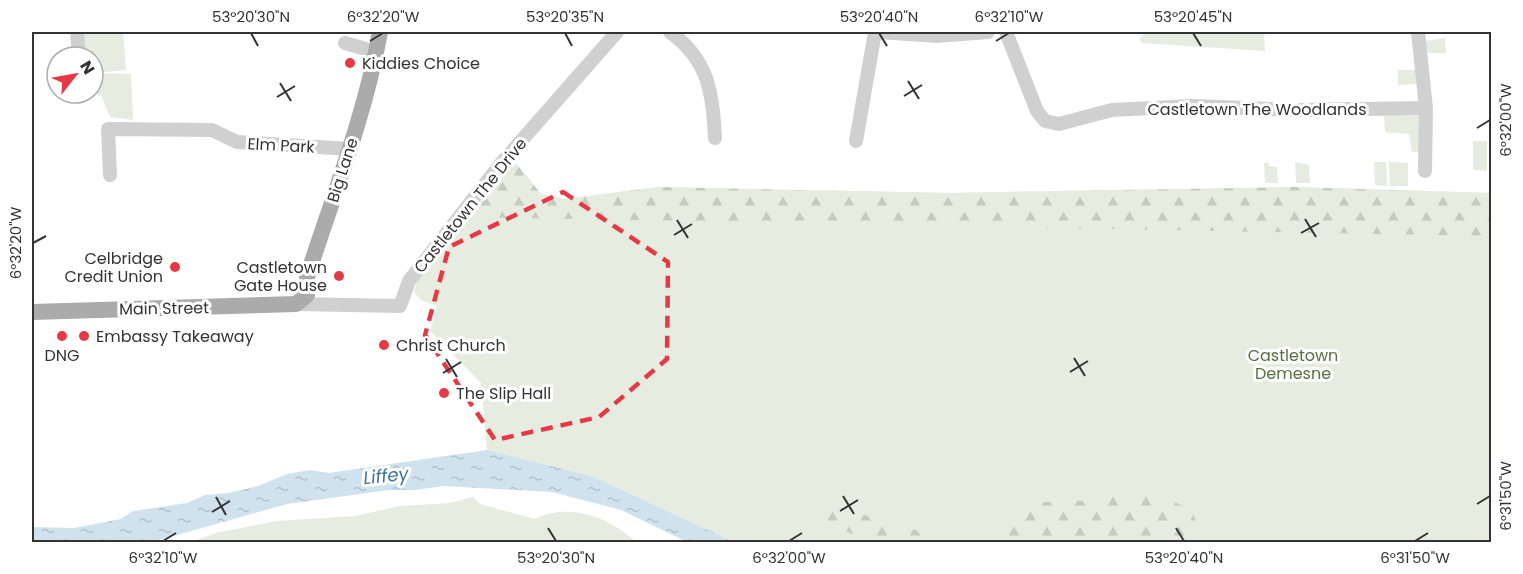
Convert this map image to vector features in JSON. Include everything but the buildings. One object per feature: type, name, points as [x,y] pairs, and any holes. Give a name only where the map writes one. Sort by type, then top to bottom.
[{"type":"main road","name":"Big Lane","points":[[296,304],[307,295],[307,277],[350,148],[380,32]]},
{"type":"main road","name":"Main Street","points":[[32,312],[296,304]]},
{"type":"street","name":"Castletown The Drive","points":[[296,304],[400,306],[409,281],[499,166],[617,32]]},
{"type":"street","points":[[670,32],[692,53],[708,81],[714,101],[715,138]]},
{"type":"street","points":[[856,141],[877,32],[938,36],[988,32]]},
{"type":"street","name":"Castletown The Woodlands","points":[[1006,32],[1037,111],[1045,121],[1051,124],[1066,123],[1123,109],[1193,106],[1306,110],[1426,108]]},
{"type":"street","points":[[1418,32],[1426,108],[1425,171]]},
{"type":"street","points":[[345,43],[376,52]]},
{"type":"street","name":"Elm Park","points":[[110,175],[107,125],[212,130],[237,142],[350,148]]},
{"type":"street","points":[[307,277],[315,294],[328,304]]},
{"type":"highlighted area","points":[[563,192],[668,262],[667,359],[599,417],[495,440],[425,335],[449,247]]},
{"type":"green space","points":[[81,32],[123,32],[126,70],[105,72],[105,45],[81,45]]},
{"type":"green space","points":[[1146,32],[1264,32],[1265,51],[1142,43],[1139,39]]},
{"type":"green space","points":[[1445,38],[1446,53],[1428,53],[1425,41]]},
{"type":"green space","points":[[1398,70],[1420,70],[1421,84],[1398,85]]},
{"type":"green space","points":[[105,73],[131,74],[133,120],[110,117],[105,104]]},
{"type":"green space","points":[[1384,114],[1421,116],[1421,151],[1412,152],[1409,134],[1385,132]]},
{"type":"green space","points":[[1473,141],[1487,141],[1487,171],[1473,170]]},
{"type":"green space","points":[[1268,162],[1269,166],[1277,167],[1278,183],[1265,183],[1264,163]]},
{"type":"green space","points":[[1295,162],[1309,165],[1310,183],[1296,183]]},
{"type":"green space","points":[[1374,162],[1386,162],[1387,186],[1375,185]]},
{"type":"green space","points":[[1389,162],[1408,163],[1408,186],[1390,186]]},
{"type":"green space","name":"Castletown Demesne","points":[[516,163],[541,194],[565,199],[658,187],[950,193],[1294,187],[1491,193],[1491,542],[734,542],[592,476],[487,450],[481,383],[430,331],[437,306],[421,300],[414,292],[418,278]]},
{"type":"green space","points":[[516,163],[541,194],[565,199],[658,187],[950,193],[1294,187],[1492,193],[1491,236],[467,217]]},
{"type":"green space","points":[[1132,493],[1164,498],[1191,509],[1200,530],[1199,542],[1001,542],[1011,520],[1023,507],[1044,502],[1100,500]]},
{"type":"green space","points":[[473,497],[480,504],[535,519],[561,512],[588,515],[614,525],[636,542],[192,542],[216,533],[276,521],[355,516],[400,506],[450,503]]},
{"type":"green space","points":[[838,508],[901,525],[950,542],[874,542],[816,520]]},
{"type":"water","name":"Liffey","points":[[487,450],[592,476],[734,542],[687,542],[621,510],[552,492],[443,486],[415,490],[389,490],[287,504],[159,540],[32,542],[32,527],[74,528],[121,519],[133,511],[187,503],[205,495],[228,493],[258,486],[287,474],[310,470],[329,473]]},
{"type":"place","name":"Kiddies Choice","points":[[350,63]]},
{"type":"place","name":"Celbridge Credit Union","points":[[175,267]]},
{"type":"place","name":"Castletown Gate House","points":[[339,276]]},
{"type":"place","name":"DNG","points":[[62,336]]},
{"type":"place","name":"Embassy Takeaway","points":[[84,336]]},
{"type":"place","name":"Christ Church","points":[[384,345]]},
{"type":"place","name":"The Slip Hall","points":[[444,393]]}]
